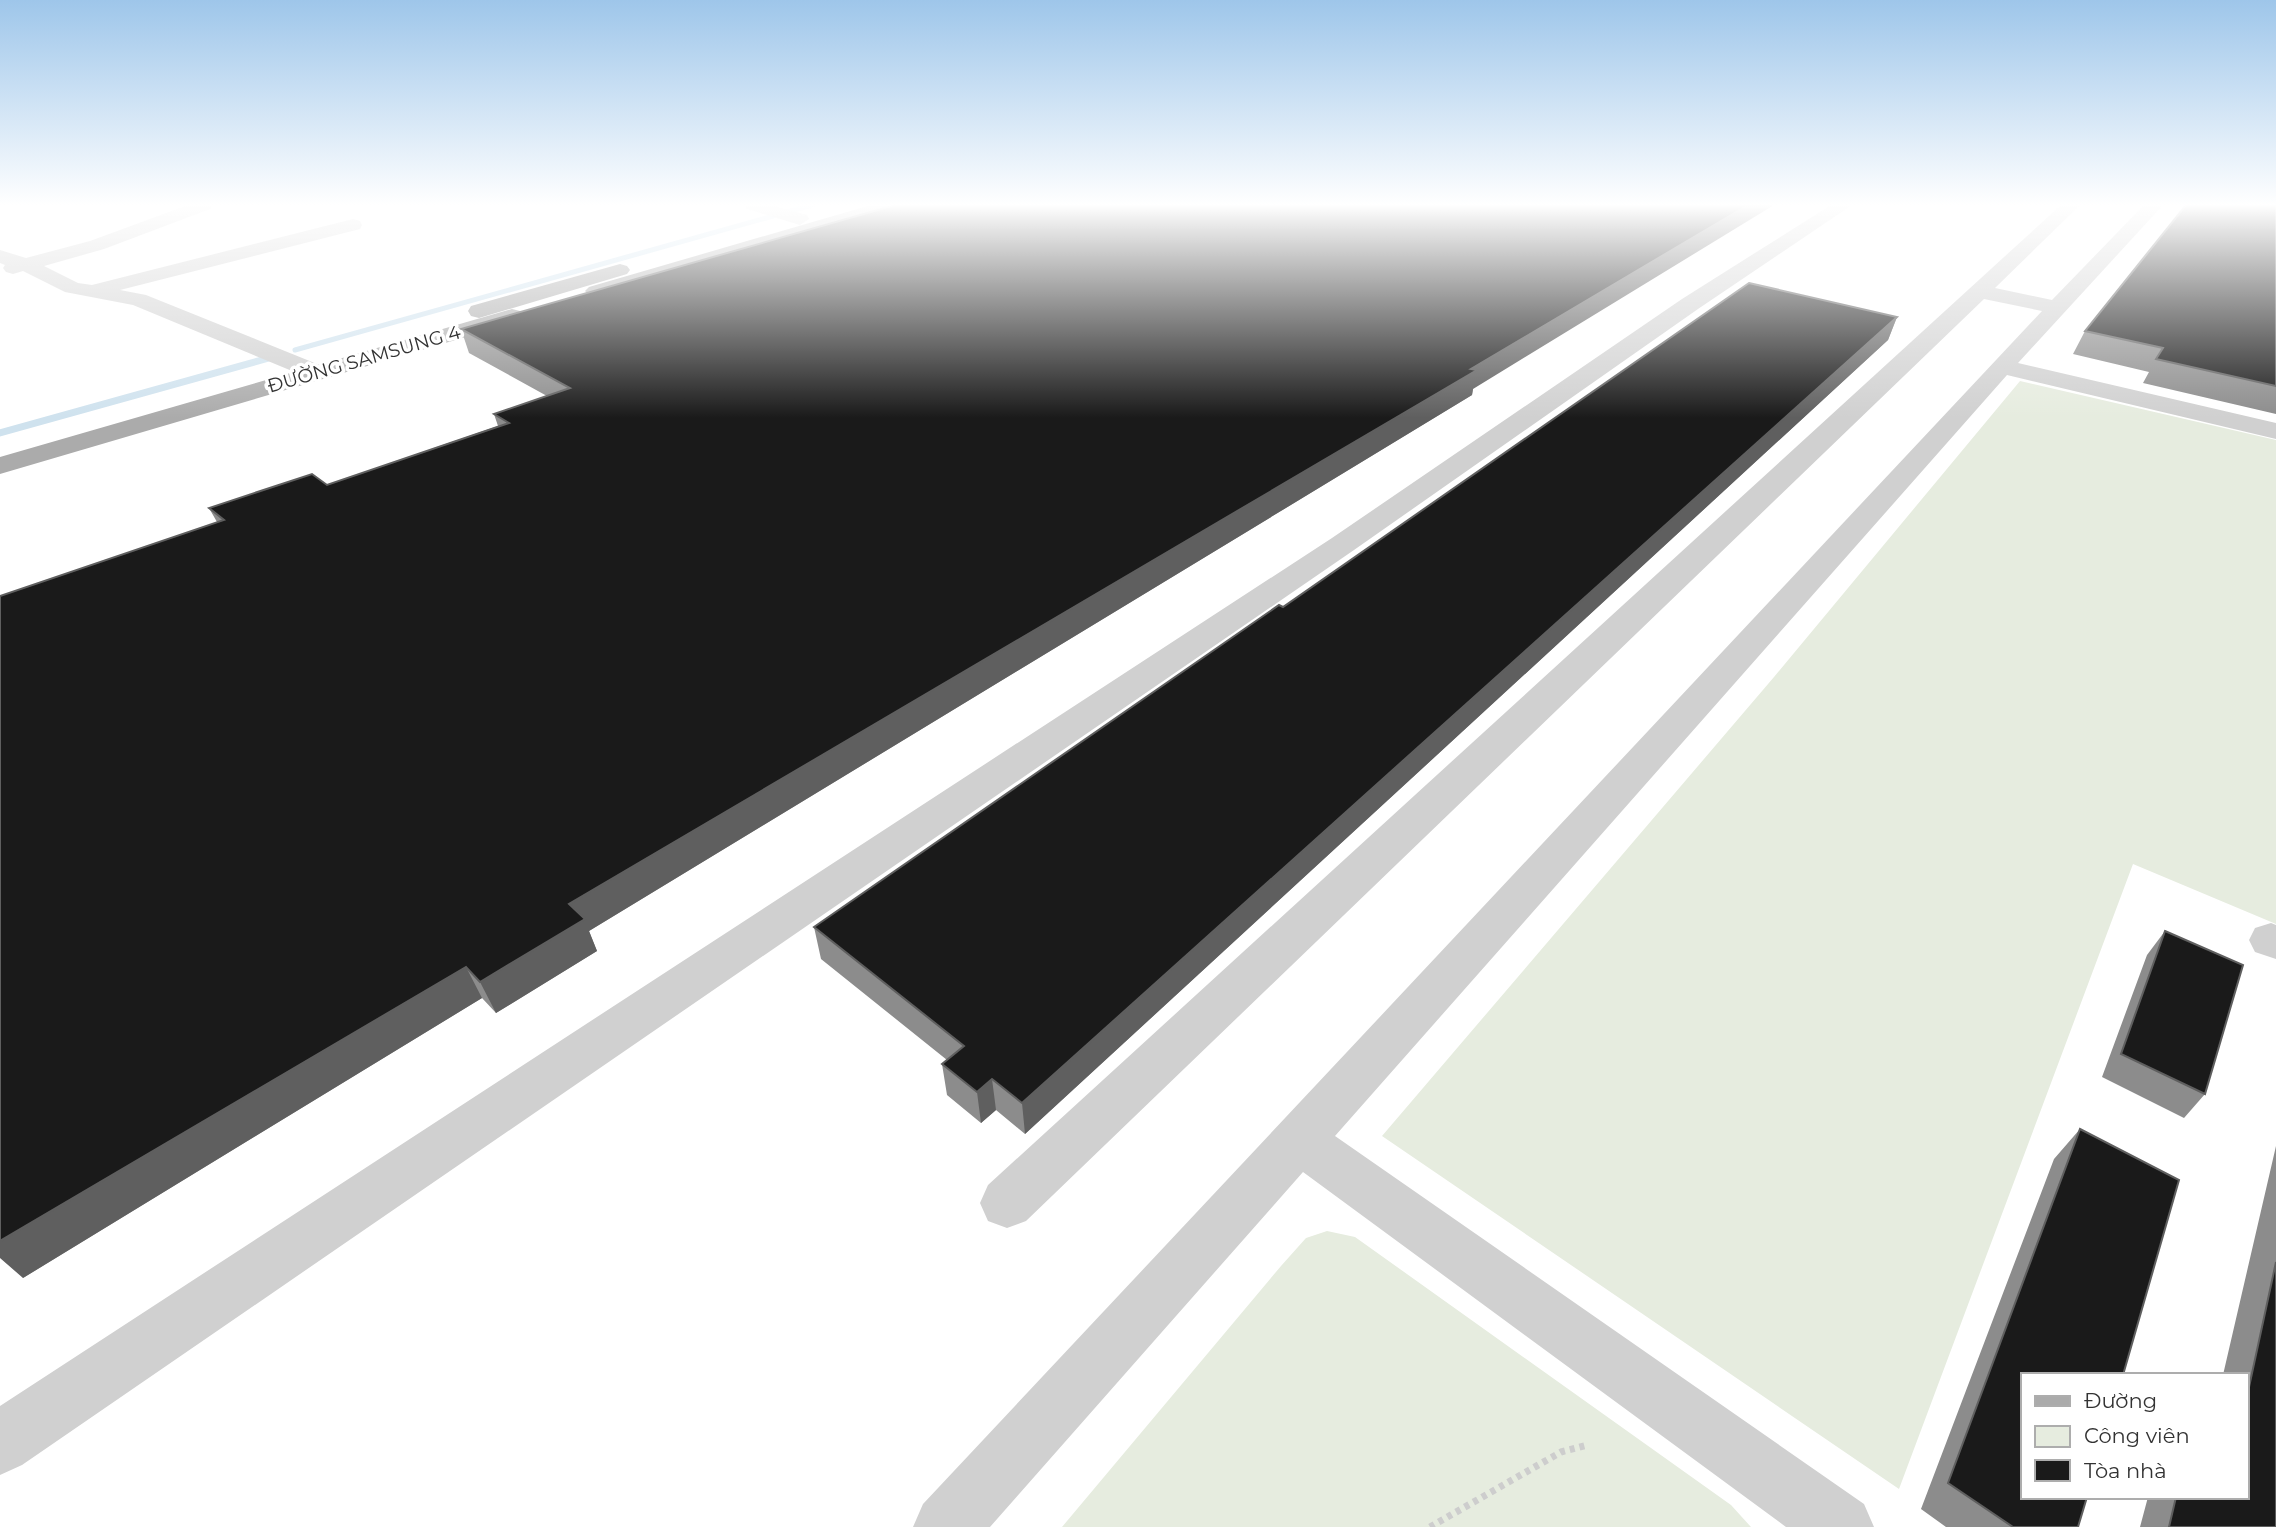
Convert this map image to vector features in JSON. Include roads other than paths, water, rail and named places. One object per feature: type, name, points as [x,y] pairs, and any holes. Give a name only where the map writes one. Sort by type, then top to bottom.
[{"type":"main road","name":"ĐƯỜNG SAMSUNG 4","points":[[0,466],[308,368],[611,276]]},
{"type":"main road","name":"ĐƯỜNG SAMSUNG 4","points":[[0,448],[308,368],[635,276]]},
{"type":"street","points":[[48,276],[72,289],[138,300],[308,368]]},
{"type":"street","points":[[91,292],[153,276]]},
{"type":"street","points":[[0,1443],[1343,544],[1748,276]]},
{"type":"street","points":[[1007,1203],[1994,276]]},
{"type":"street","points":[[946,1527],[2087,276]]},
{"type":"street","points":[[1979,290],[2057,308]]},
{"type":"street","points":[[2002,367],[2276,431]]},
{"type":"street","points":[[1298,1139],[1841,1527]]},
{"type":"waterway","points":[[295,350],[558,276]]},
{"type":"waterway","points":[[0,433],[269,358]]}]
